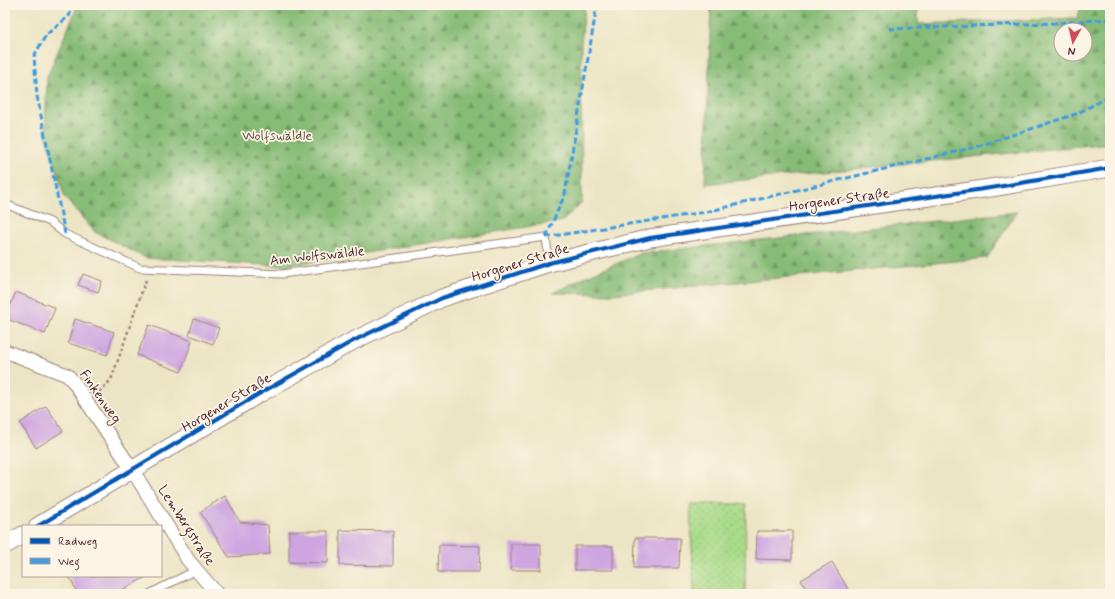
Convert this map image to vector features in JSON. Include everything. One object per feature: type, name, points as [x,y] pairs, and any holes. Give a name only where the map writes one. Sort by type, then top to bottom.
[{"type":"street","name":"Horgener Straße","points":[[40,525],[257,395],[360,338],[442,298],[549,263],[650,238],[997,187],[1110,168]]},
{"type":"street","name":"Finkenweg","points":[[5,351],[67,376],[88,403],[133,470]]},
{"type":"street","name":"Lembergstraße","points":[[133,470],[188,560],[217,594]]},
{"type":"street","points":[[5,545],[22,536]]},
{"type":"lane","name":"Am Wolfswäldle","points":[[5,204],[50,222],[65,234],[140,268],[282,274],[546,237],[549,263]]},
{"type":"lane","points":[[149,594],[196,570]]},
{"type":"path","points":[[88,403],[111,380],[139,305],[149,268]]},
{"type":"green space","name":"Wolfswäldle","points":[[78,5],[585,5],[581,43],[582,202],[563,221],[285,266],[146,258],[95,232],[65,198],[45,131],[47,77]]},
{"type":"green space","points":[[711,5],[918,5],[918,24],[1077,18],[1082,5],[1110,5],[1110,143],[705,184]]},
{"type":"green space","points":[[1017,212],[987,258],[612,294],[553,293],[584,277],[642,253]]},
{"type":"green space","points":[[690,504],[746,504],[745,594],[721,594],[694,591]]},
{"type":"building","points":[[83,274],[102,281],[98,292],[78,285]]},
{"type":"building","points":[[16,292],[55,308],[45,334],[5,318]]},
{"type":"building","points":[[75,319],[114,332],[107,355],[68,343]]},
{"type":"building","points":[[194,319],[219,328],[213,344],[189,335]]},
{"type":"building","points":[[149,325],[192,341],[181,372],[137,355]]},
{"type":"building","points":[[46,406],[63,431],[36,448],[20,423]]},
{"type":"building","points":[[225,496],[240,522],[268,525],[270,554],[229,557],[200,512]]},
{"type":"building","points":[[340,530],[393,531],[393,566],[340,565]]},
{"type":"building","points":[[289,531],[328,531],[328,563],[289,562]]},
{"type":"building","points":[[757,531],[792,531],[792,560],[756,559]]},
{"type":"building","points":[[635,538],[680,538],[679,568],[634,568]]},
{"type":"building","points":[[511,544],[541,544],[541,570],[511,570]]},
{"type":"building","points":[[439,545],[480,546],[479,572],[438,572]]},
{"type":"building","points":[[575,546],[613,546],[613,570],[575,570]]},
{"type":"building","points":[[832,562],[851,594],[809,594],[801,580]]},
{"type":"building","points":[[70,577],[146,577],[114,594],[78,594]]},
{"type":"marked path","points":[[65,234],[37,96],[34,56],[46,35],[69,16],[74,5]]},
{"type":"marked path","points":[[546,237],[565,194],[597,5]]},
{"type":"marked path","points":[[889,29],[1055,23],[1110,19]]},
{"type":"marked path","points":[[546,237],[706,212],[976,147],[1076,114],[1110,96]]},
{"type":"cycle path","points":[[40,525],[257,395],[353,341],[442,298],[549,263],[650,238],[997,187],[1110,168]]}]
